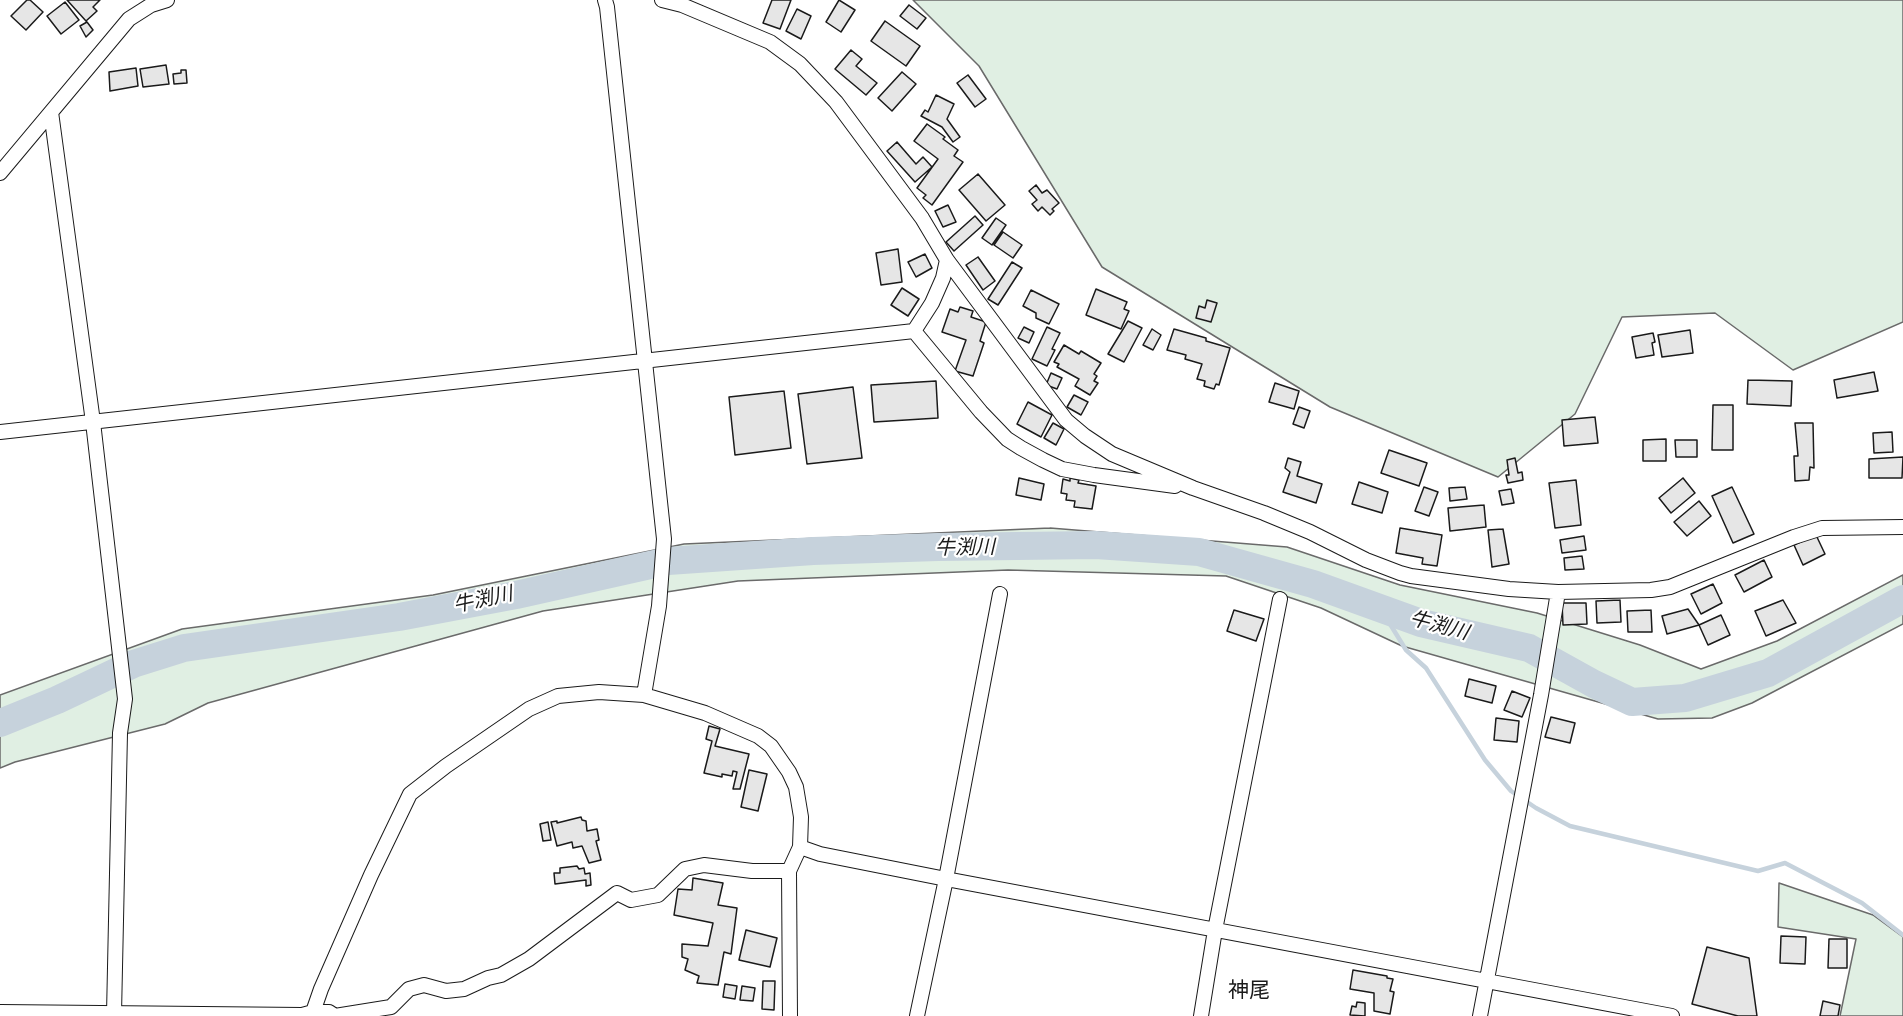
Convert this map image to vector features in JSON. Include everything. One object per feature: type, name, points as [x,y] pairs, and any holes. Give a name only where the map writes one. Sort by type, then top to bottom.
[{"type":"street","points":[[0,173],[129,19],[151,5],[167,0]]},
{"type":"street","points":[[604,0],[607,8],[663,546],[660,598],[644,695]]},
{"type":"street","points":[[662,0],[682,5],[770,42],[800,64],[836,102],[922,218],[947,260],[1066,420],[1112,454],[1193,488],[1264,513],[1310,532],[1366,560],[1411,576],[1509,589],[1558,592],[1651,590],[1670,587],[1822,528],[1903,527]]},
{"type":"street","points":[[51,112],[93,422],[125,699],[120,733],[114,1014]]},
{"type":"street","points":[[0,432],[914,331],[933,303],[947,260]]},
{"type":"street","points":[[914,331],[1000,432],[1007,439],[1043,460],[1062,469],[1094,475],[1193,488]]},
{"type":"street","points":[[1480,1016],[1558,592]]},
{"type":"street","points":[[917,1016],[946,879],[1000,594]]},
{"type":"street","points":[[1201,1016],[1215,930],[1280,599]]},
{"type":"street","points":[[313,1012],[371,875],[410,794],[446,766],[529,709],[548,700],[574,693],[599,692],[644,695],[705,713],[758,736],[771,746],[796,787],[801,817],[800,847],[789,871],[790,1016]]},
{"type":"street","points":[[800,847],[820,854],[946,879],[1672,1016]]},
{"type":"street","points":[[0,1012],[302,1015],[329,1012],[335,1016],[391,1007],[409,989],[424,985],[446,991],[464,989],[501,975],[539,952],[617,893],[631,900],[657,895],[685,869],[704,865],[752,871],[789,871]]},
{"type":"green space","points":[[913,0],[1903,0],[1903,322],[1793,370],[1715,313],[1622,317],[1575,414],[1498,477],[1330,407],[1102,267],[979,66]]},
{"type":"green space","points":[[1050,528],[1287,547],[1400,585],[1537,613],[1640,645],[1701,669],[1777,641],[1903,575],[1903,624],[1752,703],[1712,718],[1658,719],[1402,646],[1321,608],[1226,576],[1008,570],[738,581],[543,611],[208,703],[165,724],[15,762],[0,768],[0,695],[182,629],[433,595],[684,544]]},
{"type":"green space","points":[[1779,883],[1873,915],[1903,937],[1903,1016],[1840,1016],[1856,939],[1778,927]]},
{"type":"building","points":[[27,0],[43,12],[26,30],[11,16]]},
{"type":"building","points":[[67,0],[100,0],[93,7],[97,11],[86,21]]},
{"type":"building","points":[[772,0],[791,0],[780,29],[763,23]]},
{"type":"building","points":[[839,0],[855,10],[841,32],[826,22]]},
{"type":"building","points":[[65,2],[79,20],[61,34],[47,16]]},
{"type":"building","points":[[909,5],[926,18],[917,29],[900,16]]},
{"type":"building","points":[[797,9],[811,16],[801,39],[786,31]]},
{"type":"building","points":[[885,21],[920,46],[906,66],[871,41]]},
{"type":"building","points":[[87,22],[93,30],[86,37],[80,26]]},
{"type":"building","points":[[851,50],[862,59],[856,66],[877,83],[866,95],[835,69]]},
{"type":"building","points":[[166,65],[169,84],[143,87],[140,69]]},
{"type":"building","points":[[136,68],[138,86],[110,91],[109,72]]},
{"type":"building","points":[[181,70],[186,70],[187,83],[174,84],[173,74],[181,73]]},
{"type":"building","points":[[902,72],[916,84],[892,111],[878,98]]},
{"type":"building","points":[[968,75],[986,99],[975,107],[957,83]]},
{"type":"building","points":[[936,95],[954,104],[947,119],[960,137],[953,142],[942,127],[921,116],[925,110],[928,112]]},
{"type":"building","points":[[927,124],[958,150],[954,156],[963,162],[932,205],[923,198],[926,195],[917,188],[938,159],[914,141]]},
{"type":"building","points":[[897,142],[916,164],[923,157],[932,167],[915,182],[887,151]]},
{"type":"building","points":[[978,174],[1005,205],[986,221],[959,190]]},
{"type":"building","points":[[1036,185],[1042,193],[1047,190],[1059,203],[1052,209],[1054,211],[1050,215],[1042,207],[1038,211],[1032,204],[1037,200],[1029,191]]},
{"type":"building","points":[[948,205],[956,222],[943,227],[935,211]]},
{"type":"building","points":[[975,216],[983,225],[954,251],[946,242]]},
{"type":"building","points":[[996,218],[1006,225],[992,245],[982,238]]},
{"type":"building","points":[[1003,232],[1022,245],[1013,258],[994,245]]},
{"type":"building","points":[[898,249],[902,282],[881,285],[876,253]]},
{"type":"building","points":[[925,254],[932,268],[916,277],[908,262]]},
{"type":"building","points":[[978,257],[995,281],[983,290],[966,265]]},
{"type":"building","points":[[1012,262],[1022,268],[998,305],[988,299]]},
{"type":"building","points":[[902,288],[919,299],[908,316],[891,305]]},
{"type":"building","points":[[1096,289],[1127,302],[1124,309],[1129,311],[1121,329],[1086,315]]},
{"type":"building","points":[[1031,290],[1059,304],[1049,324],[1036,318],[1036,313],[1023,306]]},
{"type":"building","points":[[1207,300],[1217,303],[1211,322],[1196,318],[1199,306],[1205,308]]},
{"type":"building","points":[[960,307],[973,311],[971,317],[986,322],[980,341],[984,343],[973,376],[955,371],[966,340],[942,332],[950,309],[958,312]]},
{"type":"building","points":[[1128,321],[1142,328],[1124,362],[1108,354]]},
{"type":"building","points":[[1024,327],[1034,332],[1029,343],[1018,338]]},
{"type":"building","points":[[1047,327],[1060,333],[1047,366],[1032,359]]},
{"type":"building","points":[[1152,329],[1161,335],[1153,350],[1143,345]]},
{"type":"building","points":[[1174,329],[1230,348],[1219,385],[1216,384],[1214,389],[1204,386],[1205,381],[1197,379],[1202,364],[1185,359],[1186,355],[1167,350]]},
{"type":"building","points":[[1690,330],[1693,353],[1662,357],[1658,335]]},
{"type":"building","points":[[1653,333],[1654,355],[1636,358],[1632,337]]},
{"type":"building","points":[[1064,345],[1079,354],[1081,351],[1101,363],[1094,374],[1097,376],[1094,381],[1098,383],[1090,395],[1075,386],[1079,379],[1057,367],[1059,364],[1054,362]]},
{"type":"building","points":[[1874,372],[1878,391],[1837,398],[1834,380]]},
{"type":"building","points":[[1051,373],[1062,378],[1057,389],[1046,385]]},
{"type":"building","points":[[1748,380],[1792,381],[1791,406],[1747,404]]},
{"type":"building","points":[[936,381],[938,418],[874,422],[871,385]]},
{"type":"building","points":[[1275,383],[1299,391],[1294,409],[1269,402]]},
{"type":"building","points":[[853,387],[862,458],[807,464],[798,394]]},
{"type":"building","points":[[784,391],[791,448],[735,455],[729,397]]},
{"type":"building","points":[[1074,395],[1088,402],[1081,415],[1067,407]]},
{"type":"building","points":[[1028,402],[1052,415],[1041,437],[1017,424]]},
{"type":"building","points":[[1713,405],[1733,405],[1733,450],[1712,450]]},
{"type":"building","points":[[1299,407],[1310,411],[1304,428],[1293,424]]},
{"type":"building","points":[[1595,417],[1598,443],[1564,446],[1562,420]]},
{"type":"building","points":[[1053,423],[1064,429],[1056,445],[1044,438]]},
{"type":"building","points":[[1795,423],[1813,423],[1814,468],[1810,467],[1809,480],[1795,481],[1794,456],[1798,456]]},
{"type":"building","points":[[1892,432],[1893,452],[1874,453],[1873,433]]},
{"type":"building","points":[[1666,439],[1666,461],[1643,461],[1643,440]]},
{"type":"building","points":[[1675,440],[1697,440],[1697,457],[1676,457]]},
{"type":"building","points":[[1389,450],[1427,463],[1419,486],[1381,473]]},
{"type":"building","points":[[1903,457],[1902,478],[1869,478],[1869,459]]},
{"type":"building","points":[[1288,458],[1301,462],[1297,476],[1322,484],[1316,503],[1283,492],[1290,472],[1285,468]]},
{"type":"building","points":[[1515,458],[1518,473],[1522,472],[1523,480],[1508,483],[1507,460]]},
{"type":"building","points":[[1019,478],[1044,484],[1041,500],[1016,495]]},
{"type":"building","points":[[1070,478],[1079,480],[1078,483],[1096,486],[1092,509],[1074,507],[1075,501],[1066,500],[1067,494],[1061,493],[1063,479],[1070,481]]},
{"type":"building","points":[[1683,478],[1695,493],[1671,513],[1659,498]]},
{"type":"building","points":[[1576,480],[1581,525],[1555,528],[1549,483]]},
{"type":"building","points":[[1359,482],[1388,492],[1382,513],[1352,504]]},
{"type":"building","points":[[1424,487],[1438,492],[1429,516],[1415,511]]},
{"type":"building","points":[[1465,487],[1467,499],[1450,501],[1449,488]]},
{"type":"building","points":[[1732,487],[1754,534],[1733,543],[1712,496]]},
{"type":"building","points":[[1511,489],[1514,503],[1502,505],[1499,491]]},
{"type":"building","points":[[1699,501],[1711,516],[1687,536],[1674,522]]},
{"type":"building","points":[[1484,505],[1486,527],[1450,531],[1448,508]]},
{"type":"building","points":[[1400,528],[1442,535],[1437,566],[1422,564],[1423,558],[1396,553]]},
{"type":"building","points":[[1503,529],[1509,564],[1492,567],[1488,530]]},
{"type":"building","points":[[1816,535],[1825,554],[1803,565],[1794,545]]},
{"type":"building","points":[[1584,536],[1586,550],[1562,553],[1560,540]]},
{"type":"building","points":[[1582,556],[1584,569],[1565,570],[1564,558]]},
{"type":"building","points":[[1764,560],[1772,577],[1744,592],[1735,575]]},
{"type":"building","points":[[1713,584],[1722,603],[1701,614],[1691,594]]},
{"type":"building","points":[[1620,600],[1621,622],[1597,623],[1596,601]]},
{"type":"building","points":[[1783,600],[1796,623],[1766,636],[1755,611]]},
{"type":"building","points":[[1562,603],[1586,603],[1587,624],[1563,625]]},
{"type":"building","points":[[1688,609],[1699,625],[1667,634],[1662,616]]},
{"type":"building","points":[[1234,610],[1264,619],[1256,641],[1227,631]]},
{"type":"building","points":[[1651,610],[1652,632],[1628,632],[1627,611]]},
{"type":"building","points":[[1721,615],[1730,635],[1708,645],[1699,625]]},
{"type":"building","points":[[1469,679],[1496,686],[1492,703],[1465,696]]},
{"type":"building","points":[[1512,691],[1530,698],[1522,717],[1504,710]]},
{"type":"building","points":[[1551,717],[1575,723],[1570,743],[1545,737]]},
{"type":"building","points":[[1496,718],[1519,721],[1517,742],[1494,740]]},
{"type":"building","points":[[709,726],[720,729],[715,746],[749,754],[740,789],[733,789],[737,772],[733,771],[732,776],[722,774],[722,777],[704,773],[712,741],[706,739]]},
{"type":"building","points":[[749,770],[767,774],[758,811],[741,807]]},
{"type":"building","points":[[581,817],[586,821],[587,831],[597,829],[599,840],[596,841],[601,860],[589,863],[582,846],[573,848],[572,842],[557,846],[551,822],[557,821],[557,823]]},
{"type":"building","points":[[548,822],[551,840],[543,841],[540,824]]},
{"type":"building","points":[[577,866],[579,869],[584,868],[585,874],[590,873],[591,885],[586,886],[586,880],[555,884],[554,873],[560,873],[560,868]]},
{"type":"building","points":[[693,878],[723,883],[718,905],[737,908],[731,954],[724,952],[718,985],[697,983],[699,976],[685,970],[688,959],[682,957],[682,944],[708,946],[713,923],[674,915],[678,889],[692,890]]},
{"type":"building","points":[[746,930],[777,938],[770,967],[739,960]]},
{"type":"building","points":[[1781,936],[1806,937],[1805,964],[1780,963]]},
{"type":"building","points":[[1829,939],[1847,939],[1847,968],[1828,968]]},
{"type":"building","points":[[1707,947],[1749,958],[1757,1016],[1738,1016],[1692,1004]]},
{"type":"building","points":[[1353,970],[1393,979],[1390,991],[1394,992],[1390,1014],[1374,1011],[1374,993],[1350,989]]},
{"type":"building","points":[[763,981],[775,981],[774,1010],[762,1009]]},
{"type":"building","points":[[725,984],[737,986],[735,999],[723,997]]},
{"type":"building","points":[[742,986],[755,988],[753,1001],[740,1000]]},
{"type":"building","points":[[1823,1001],[1840,1005],[1838,1016],[1820,1016]]},
{"type":"building","points":[[1357,1002],[1365,1003],[1365,1016],[1350,1015],[1352,1006],[1356,1007]]},
{"type":"waterway","name":"牛渕川","points":[[0,723],[57,700],[133,664],[184,648],[399,617],[516,595],[668,561],[813,551],[1096,545],[1199,552],[1313,584],[1421,623],[1529,648],[1632,702],[1685,698],[1768,673],[1903,599]]},
{"type":"waterway","points":[[1391,611],[1390,624],[1406,650],[1426,668],[1485,760],[1511,791],[1536,808],[1570,826],[1758,871],[1785,863],[1862,903],[1903,935]]},
{"type":"district","name":"神尾","points":[[1249,991]]}]
